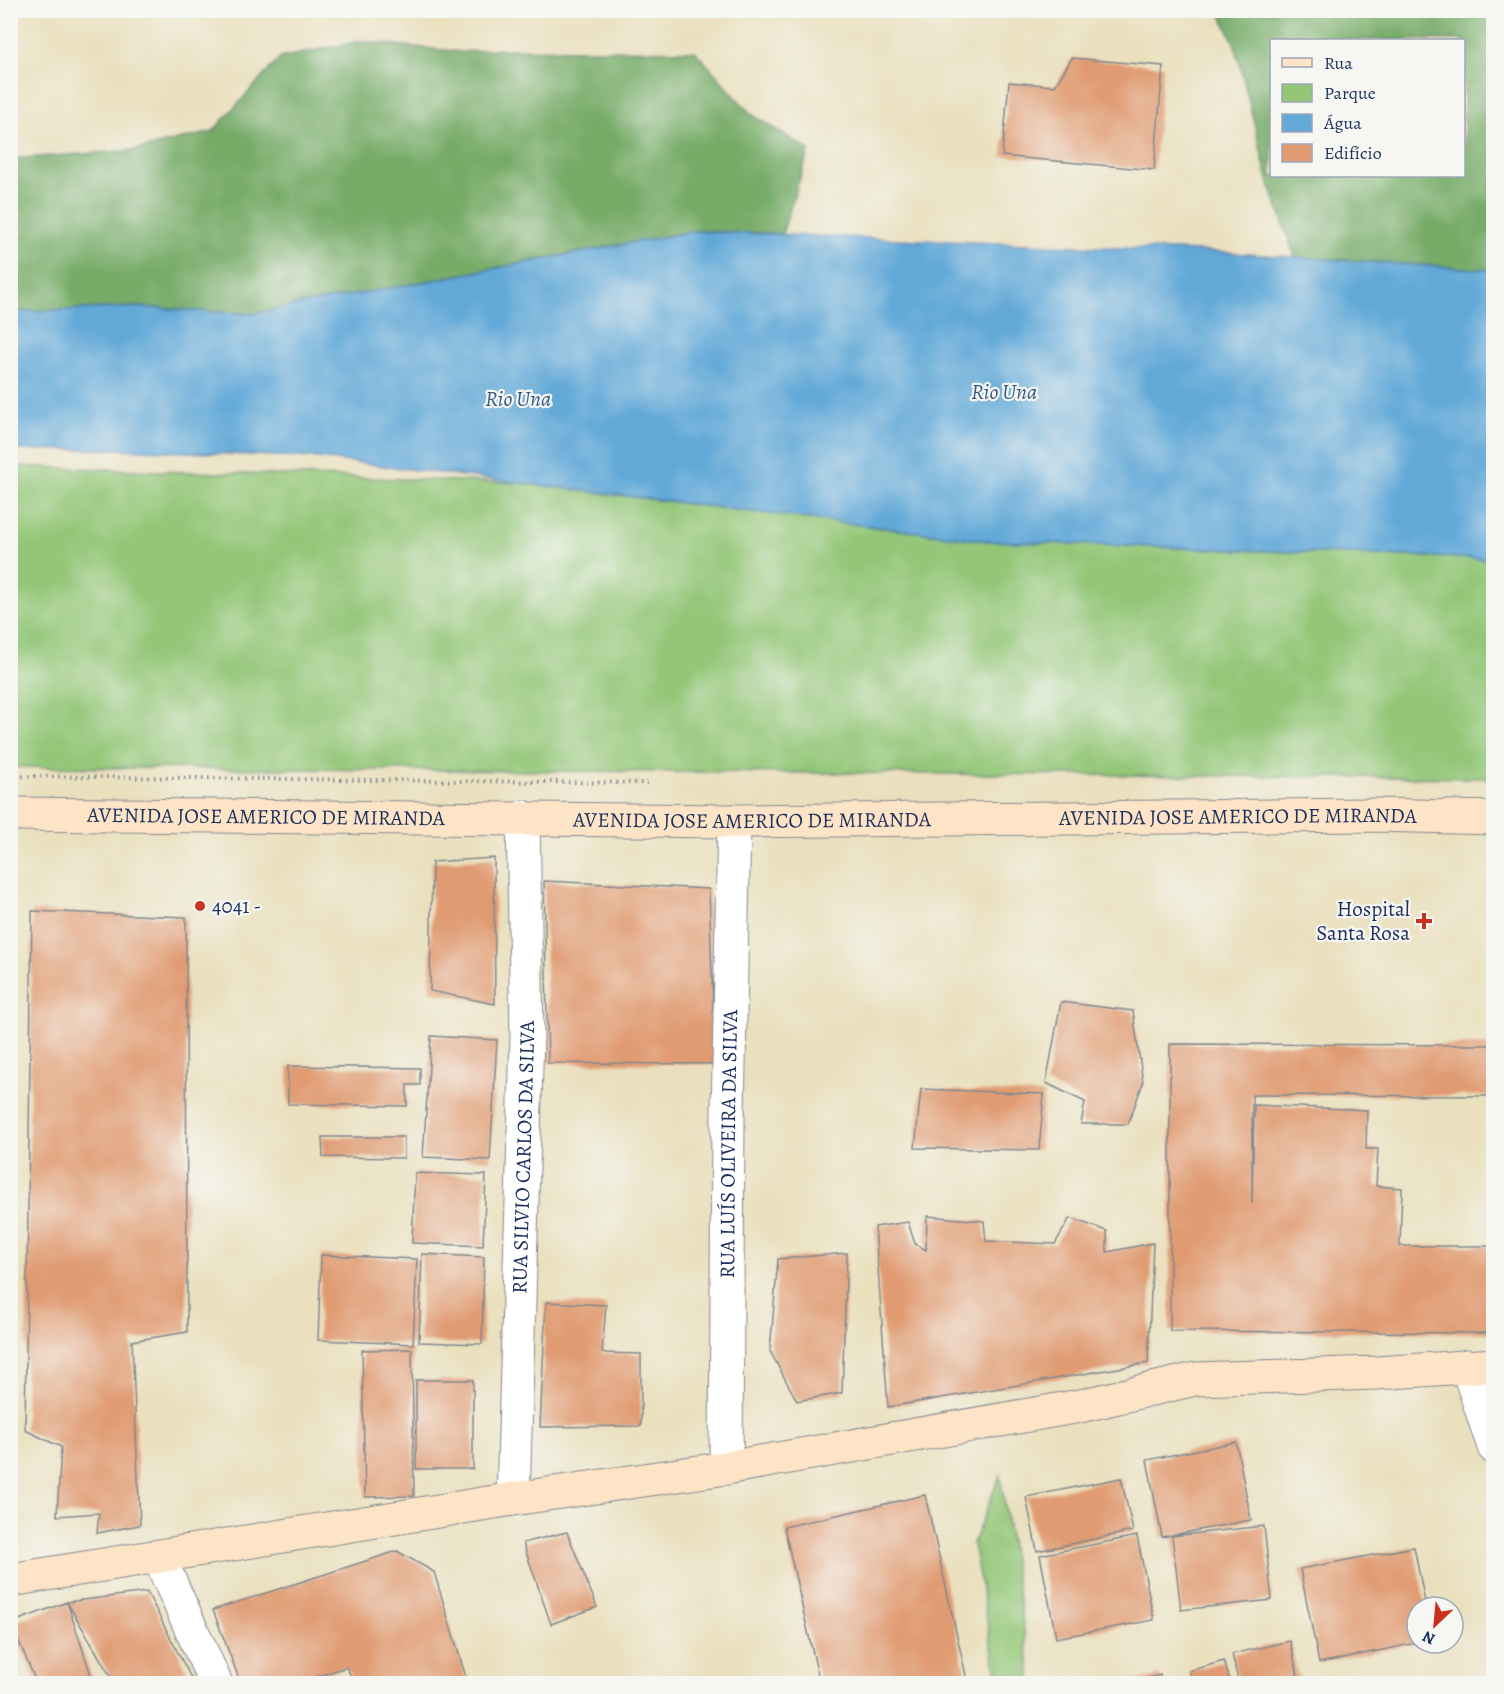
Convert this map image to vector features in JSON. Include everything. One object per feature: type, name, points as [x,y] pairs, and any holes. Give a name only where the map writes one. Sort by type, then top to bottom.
[{"type":"main road","name":"AVENIDA JOSE AMERICO DE MIRANDA","points":[[10,814],[523,816],[734,820],[1375,814],[1494,818]]},
{"type":"main road","points":[[10,1580],[513,1499],[726,1468],[1080,1406],[1195,1379],[1377,1373],[1480,1365]]},
{"type":"street","name":"RUA SILVIO CARLOS DA SILVA","points":[[513,1499],[527,1035],[523,816]]},
{"type":"street","name":"RUA LUÍS OLIVEIRA DA SILVA","points":[[726,1468],[728,1113],[734,820]]},
{"type":"street","points":[[1480,1365],[1494,1447]]},
{"type":"street","points":[[159,1557],[216,1683]]},
{"type":"green space","points":[[1219,11],[1493,11],[1493,270],[1295,257],[1268,180],[1235,45]]},
{"type":"green space","points":[[360,41],[462,52],[497,49],[695,51],[751,114],[809,150],[782,234],[694,231],[252,314],[136,307],[11,312],[10,159],[136,150],[212,132],[280,58]]},
{"type":"green space","points":[[11,466],[520,483],[990,541],[1493,559],[1493,778],[11,767]]},
{"type":"green space","points":[[1000,1475],[1032,1683],[996,1670],[973,1543]]},
{"type":"water","name":"Rio Una","points":[[694,231],[1198,251],[1493,270],[1493,559],[990,541],[318,458],[117,449],[11,450],[11,312],[136,307],[252,314]]},
{"type":"building","points":[[1072,58],[1163,66],[1154,170],[1002,156],[1009,82],[1055,86]]},
{"type":"building","points":[[494,858],[495,1004],[430,991],[432,862]]},
{"type":"building","points":[[544,881],[709,889],[715,1064],[548,1063]]},
{"type":"building","points":[[32,911],[186,917],[187,1332],[132,1341],[140,1525],[97,1533],[99,1513],[57,1516],[61,1447],[25,1430]]},
{"type":"building","points":[[1061,1002],[1133,1011],[1143,1083],[1128,1124],[1081,1124],[1085,1102],[1046,1083]]},
{"type":"building","points":[[431,1036],[497,1040],[490,1160],[423,1157]]},
{"type":"building","points":[[1170,1044],[1494,1045],[1494,1096],[1252,1095],[1252,1204],[1254,1105],[1367,1110],[1366,1149],[1378,1149],[1376,1186],[1402,1188],[1400,1246],[1494,1246],[1494,1333],[1170,1331]]},
{"type":"building","points":[[288,1066],[420,1068],[420,1085],[407,1085],[407,1106],[288,1104]]},
{"type":"building","points":[[921,1089],[1044,1094],[1039,1150],[915,1148]]},
{"type":"building","points":[[1489,1115],[1494,1115],[1494,1224],[1490,1224]]},
{"type":"building","points":[[322,1137],[404,1137],[404,1158],[323,1157]]},
{"type":"building","points":[[415,1173],[486,1175],[483,1246],[412,1243]]},
{"type":"building","points":[[927,1216],[984,1221],[986,1241],[1055,1244],[1070,1218],[1107,1231],[1107,1252],[1153,1243],[1148,1363],[888,1407],[875,1227],[908,1222],[915,1244],[926,1250]]},
{"type":"building","points":[[847,1253],[842,1393],[797,1401],[770,1351],[778,1259]]},
{"type":"building","points":[[422,1254],[484,1257],[482,1344],[419,1342]]},
{"type":"building","points":[[321,1255],[417,1259],[413,1344],[318,1340]]},
{"type":"building","points":[[546,1302],[606,1305],[602,1353],[641,1354],[641,1426],[540,1427]]},
{"type":"building","points":[[412,1349],[414,1496],[365,1497],[362,1350]]},
{"type":"building","points":[[416,1380],[473,1380],[473,1469],[416,1469]]},
{"type":"building","points":[[1236,1442],[1251,1520],[1162,1537],[1147,1460]]},
{"type":"building","points":[[1121,1478],[1133,1531],[1037,1551],[1026,1497]]},
{"type":"building","points":[[925,1495],[968,1684],[820,1684],[784,1527]]},
{"type":"building","points":[[1264,1526],[1272,1600],[1181,1610],[1172,1536]]},
{"type":"building","points":[[567,1532],[597,1607],[551,1624],[523,1543]]},
{"type":"building","points":[[1137,1536],[1154,1620],[1056,1638],[1040,1555]]},
{"type":"building","points":[[1414,1547],[1424,1595],[1405,1595],[1405,1645],[1319,1663],[1300,1569]]},
{"type":"building","points":[[397,1551],[434,1572],[468,1684],[356,1684],[346,1667],[296,1684],[241,1684],[213,1610]]},
{"type":"building","points":[[147,1592],[193,1682],[115,1684],[67,1602]]},
{"type":"building","points":[[67,1602],[94,1684],[37,1684],[11,1623]]},
{"type":"building","points":[[1290,1641],[1300,1684],[1239,1684],[1232,1654]]},
{"type":"building","points":[[1224,1661],[1231,1684],[1193,1684],[1189,1671]]},
{"type":"building","points":[[1160,1675],[1162,1684],[1126,1684],[1126,1683]]},
{"type":"building","points":[[329,1677],[334,1684],[323,1684]]},
{"type":"place","name":"4041 -","points":[[200,906]]},
{"type":"place","name":"Hospital Santa Rosa","points":[[1424,921]]}]
